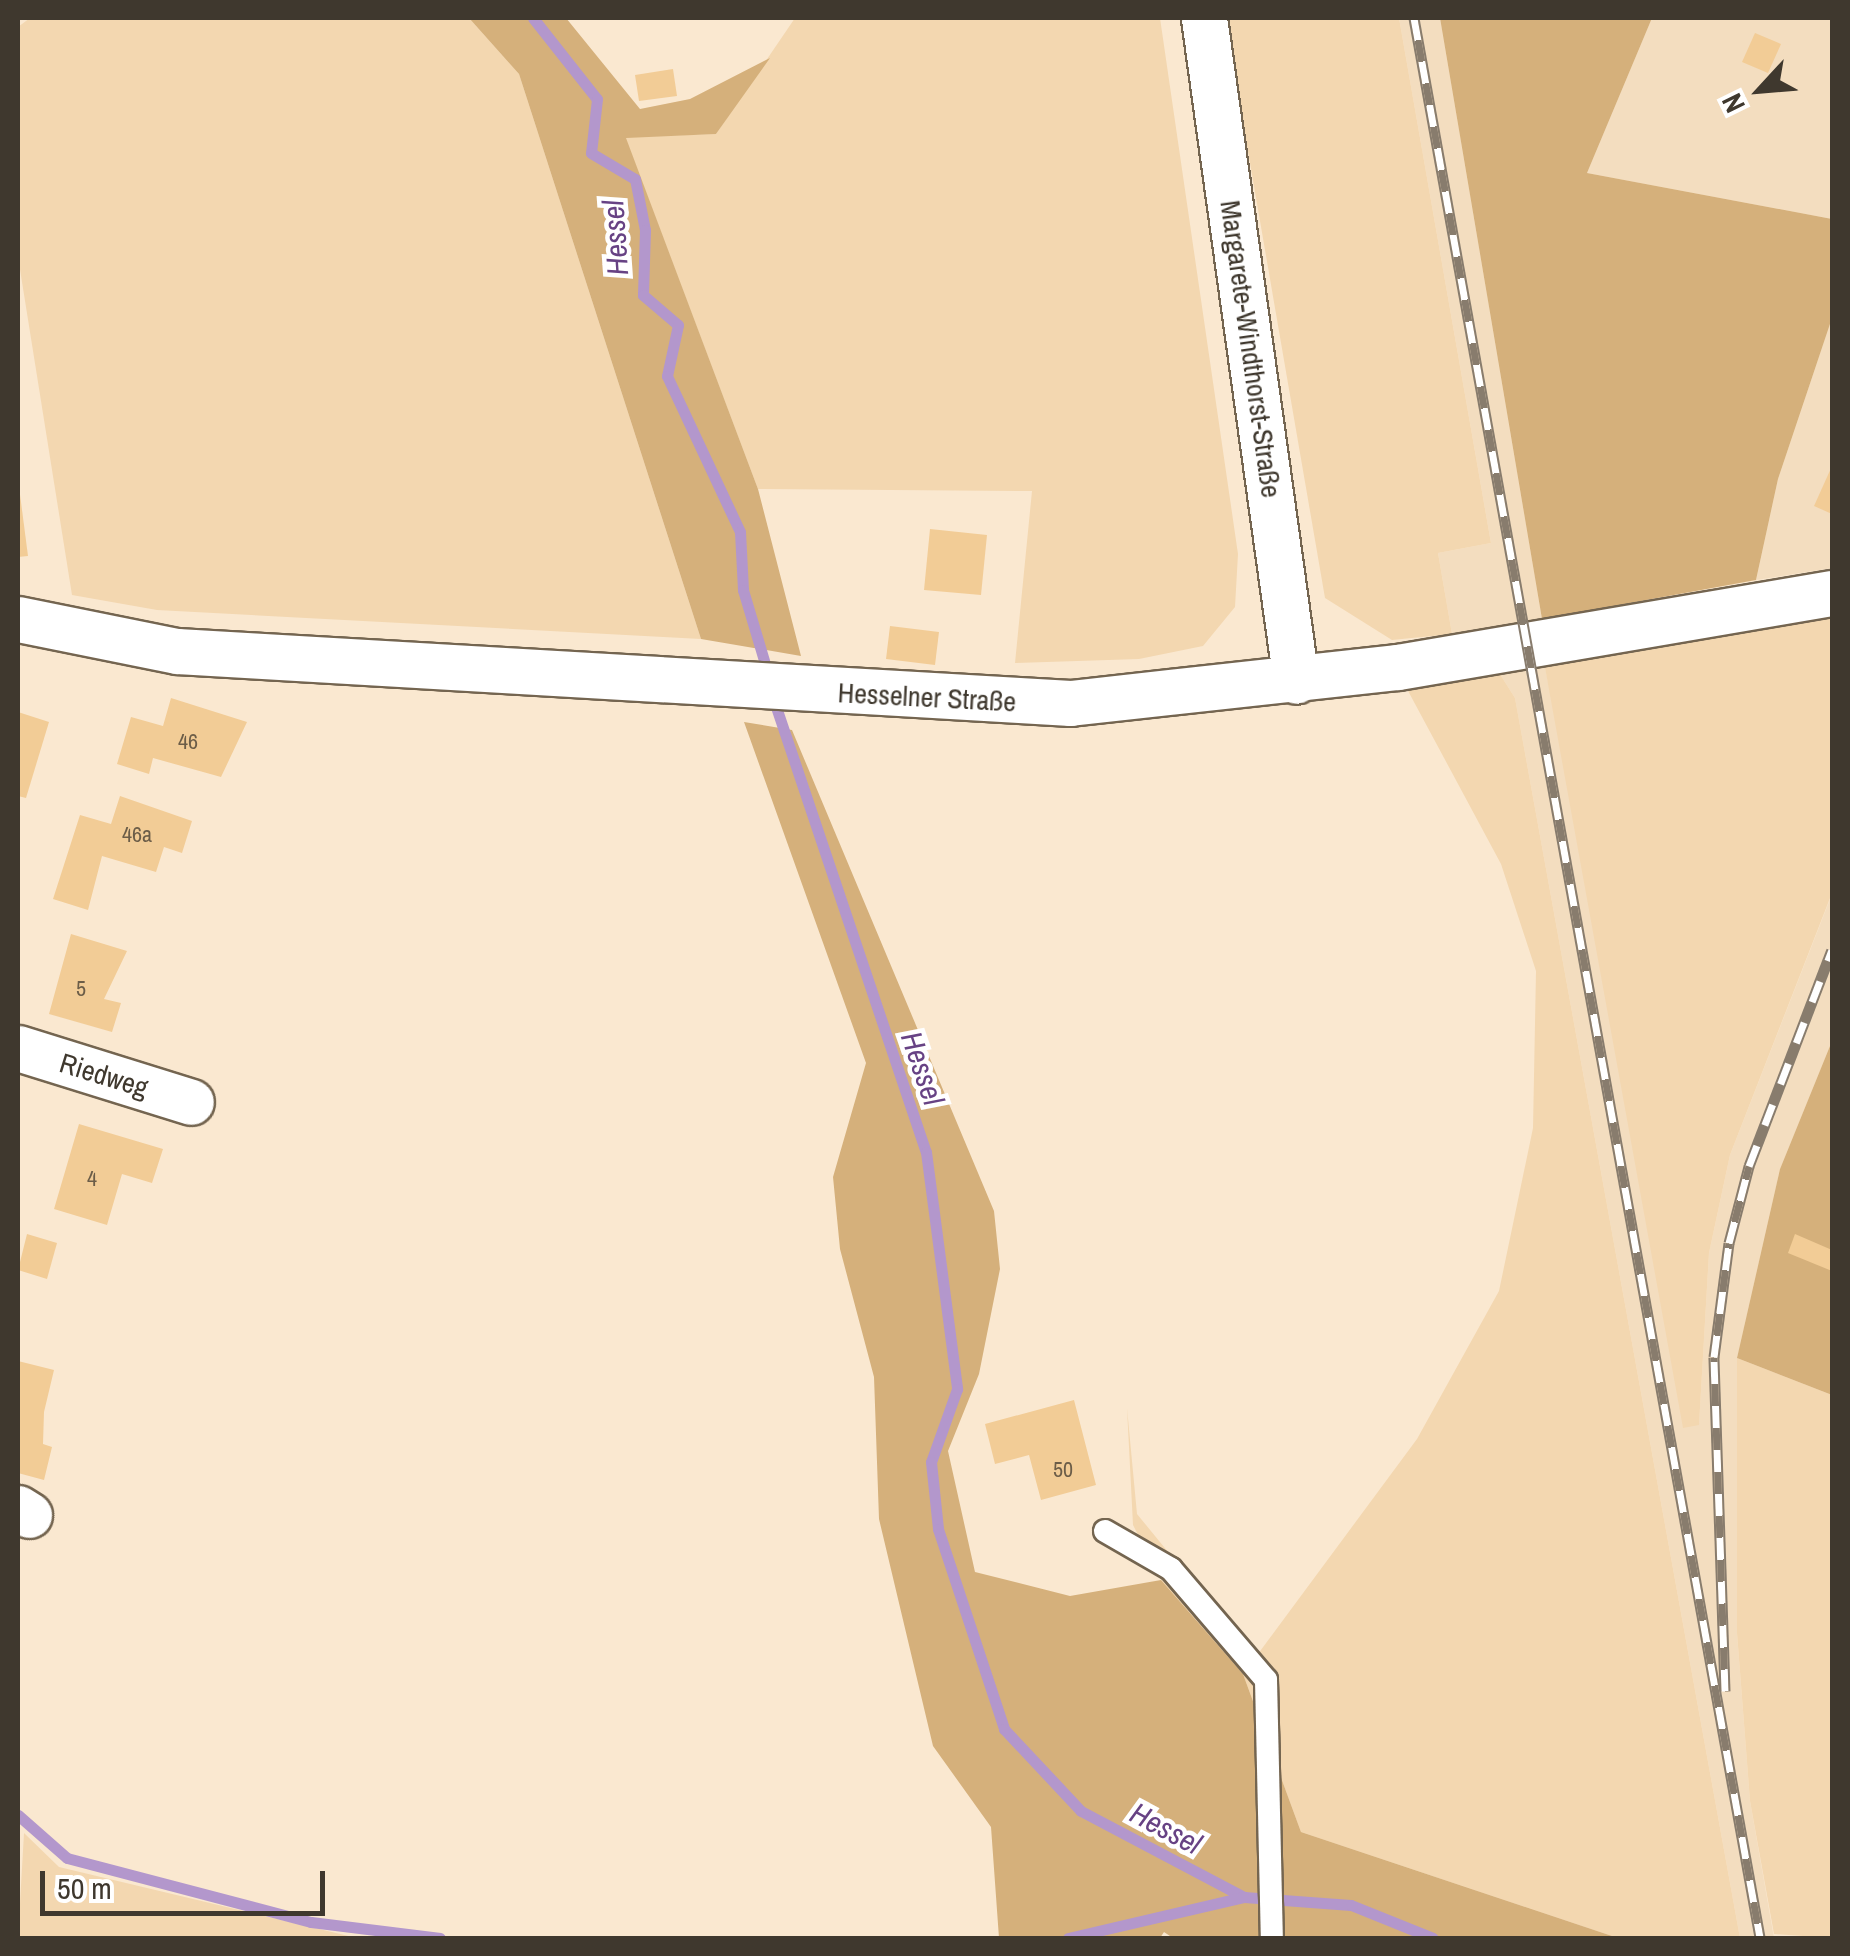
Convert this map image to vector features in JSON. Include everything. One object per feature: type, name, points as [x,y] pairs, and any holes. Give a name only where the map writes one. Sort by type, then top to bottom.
[{"type":"street","name":"Margarete-Windthorst-Straße","points":[[1204,18],[1296,682]]},
{"type":"street","name":"Hesselner Straße","points":[[18,620],[177,650],[732,687],[1070,703],[1296,682],[1832,593]]},
{"type":"street","name":"Riedweg","points":[[18,1048],[190,1102]]},
{"type":"lane","points":[[1105,1530],[1172,1568],[1266,1680],[1272,1931]]},
{"type":"shaded area","points":[[30,18],[469,18],[519,74],[701,639],[157,610],[72,595],[18,257],[18,27]]},
{"type":"shaded area","points":[[469,18],[566,18],[640,109],[690,99],[770,58],[716,134],[626,138],[758,489],[801,656],[701,639],[519,74]]},
{"type":"shaded area","points":[[795,18],[1160,18],[1238,554],[1235,607],[1203,646],[1139,659],[1015,663],[1032,491],[758,489],[625,137],[716,134]]},
{"type":"shaded area","points":[[1225,18],[1399,18],[1491,543],[1438,553],[1452,634],[1392,640],[1325,598]]},
{"type":"shaded area","points":[[1399,18],[1440,18],[1542,619],[1452,634],[1438,553],[1491,543]]},
{"type":"shaded area","points":[[1440,18],[1652,18],[1587,173],[1832,219],[1832,318],[1778,479],[1756,580],[1542,619]]},
{"type":"shaded area","points":[[1652,18],[1832,18],[1832,219],[1587,173]]},
{"type":"shaded area","points":[[1832,318],[1832,568],[1756,580],[1778,479]]},
{"type":"shaded area","points":[[1832,614],[1832,893],[1730,1155],[1709,1253],[1699,1425],[1683,1428],[1544,662]]},
{"type":"shaded area","points":[[1544,662],[1699,1424],[1709,1253],[1730,1155],[1832,894],[1832,1041],[1780,1169],[1737,1358],[1737,1633],[1750,1801],[1774,1938],[1740,1938],[1515,698],[1498,671]]},
{"type":"shaded area","points":[[1498,671],[1515,698],[1740,1938],[1618,1938],[1301,1832],[1243,1674],[1161,1580],[1133,1525],[1127,1408],[1137,1514],[1255,1658],[1417,1439],[1499,1291],[1533,1128],[1536,971],[1501,864],[1407,689]]},
{"type":"shaded area","points":[[744,722],[792,730],[994,1211],[1000,1269],[979,1374],[948,1451],[975,1572],[1070,1596],[1161,1580],[1243,1674],[1301,1832],[1618,1938],[1173,1938],[1164,1932],[1160,1938],[999,1938],[991,1827],[933,1746],[879,1519],[874,1377],[840,1249],[833,1177],[866,1063]]},
{"type":"shaded area","points":[[1832,1041],[1832,1395],[1737,1358],[1780,1169]]},
{"type":"shaded area","points":[[1737,1358],[1832,1395],[1832,1938],[1774,1934],[1750,1801],[1737,1633]]},
{"type":"shaded area","points":[[24,1833],[59,1867],[357,1938],[18,1938]]},
{"type":"building","points":[[1755,33],[1781,44],[1768,73],[1742,62]]},
{"type":"building","points":[[673,69],[677,96],[639,101],[635,75]]},
{"type":"building","points":[[1832,466],[1832,514],[1814,506]]},
{"type":"building","points":[[18,479],[28,556],[18,557]]},
{"type":"building","points":[[930,529],[987,535],[981,595],[924,590]]},
{"type":"building","points":[[890,626],[939,632],[935,665],[886,659]]},
{"type":"building","points":[[171,698],[247,722],[221,777],[153,758],[149,774],[117,764],[131,717],[163,726]]},
{"type":"building","points":[[18,712],[49,722],[26,798],[18,796]]},
{"type":"building","points":[[120,796],[192,821],[182,853],[164,847],[156,872],[102,856],[88,910],[53,899],[80,815],[111,824]]},
{"type":"building","points":[[71,934],[127,951],[104,999],[121,1003],[112,1032],[49,1014]]},
{"type":"building","points":[[79,1124],[163,1149],[152,1183],[122,1174],[107,1225],[54,1209]]},
{"type":"building","points":[[27,1234],[57,1243],[47,1279],[18,1270]]},
{"type":"building","points":[[1795,1234],[1832,1250],[1832,1271],[1788,1253]]},
{"type":"building","points":[[18,1361],[54,1370],[44,1412],[43,1444],[52,1447],[44,1480],[18,1473]]},
{"type":"building","points":[[1074,1400],[1096,1485],[1041,1500],[1029,1455],[995,1464],[985,1424]]},
{"type":"waterway","name":"Hessel","points":[[533,18],[597,99],[591,153],[635,179],[645,230],[643,295],[678,325],[667,376],[740,532],[743,590],[769,677]]},
{"type":"waterway","name":"Hessel","points":[[772,695],[926,1152],[957,1389],[931,1462],[938,1529],[1004,1729],[1081,1811],[1244,1897],[1351,1905],[1433,1938]]},
{"type":"waterway","points":[[18,1815],[67,1858],[311,1922],[440,1938]]},
{"type":"waterway","points":[[1068,1938],[1244,1897]]},
{"type":"railway","points":[[1414,18],[1760,1938]]},
{"type":"railway","points":[[1725,1691],[1714,1357],[1729,1243],[1749,1166],[1832,950]]}]
